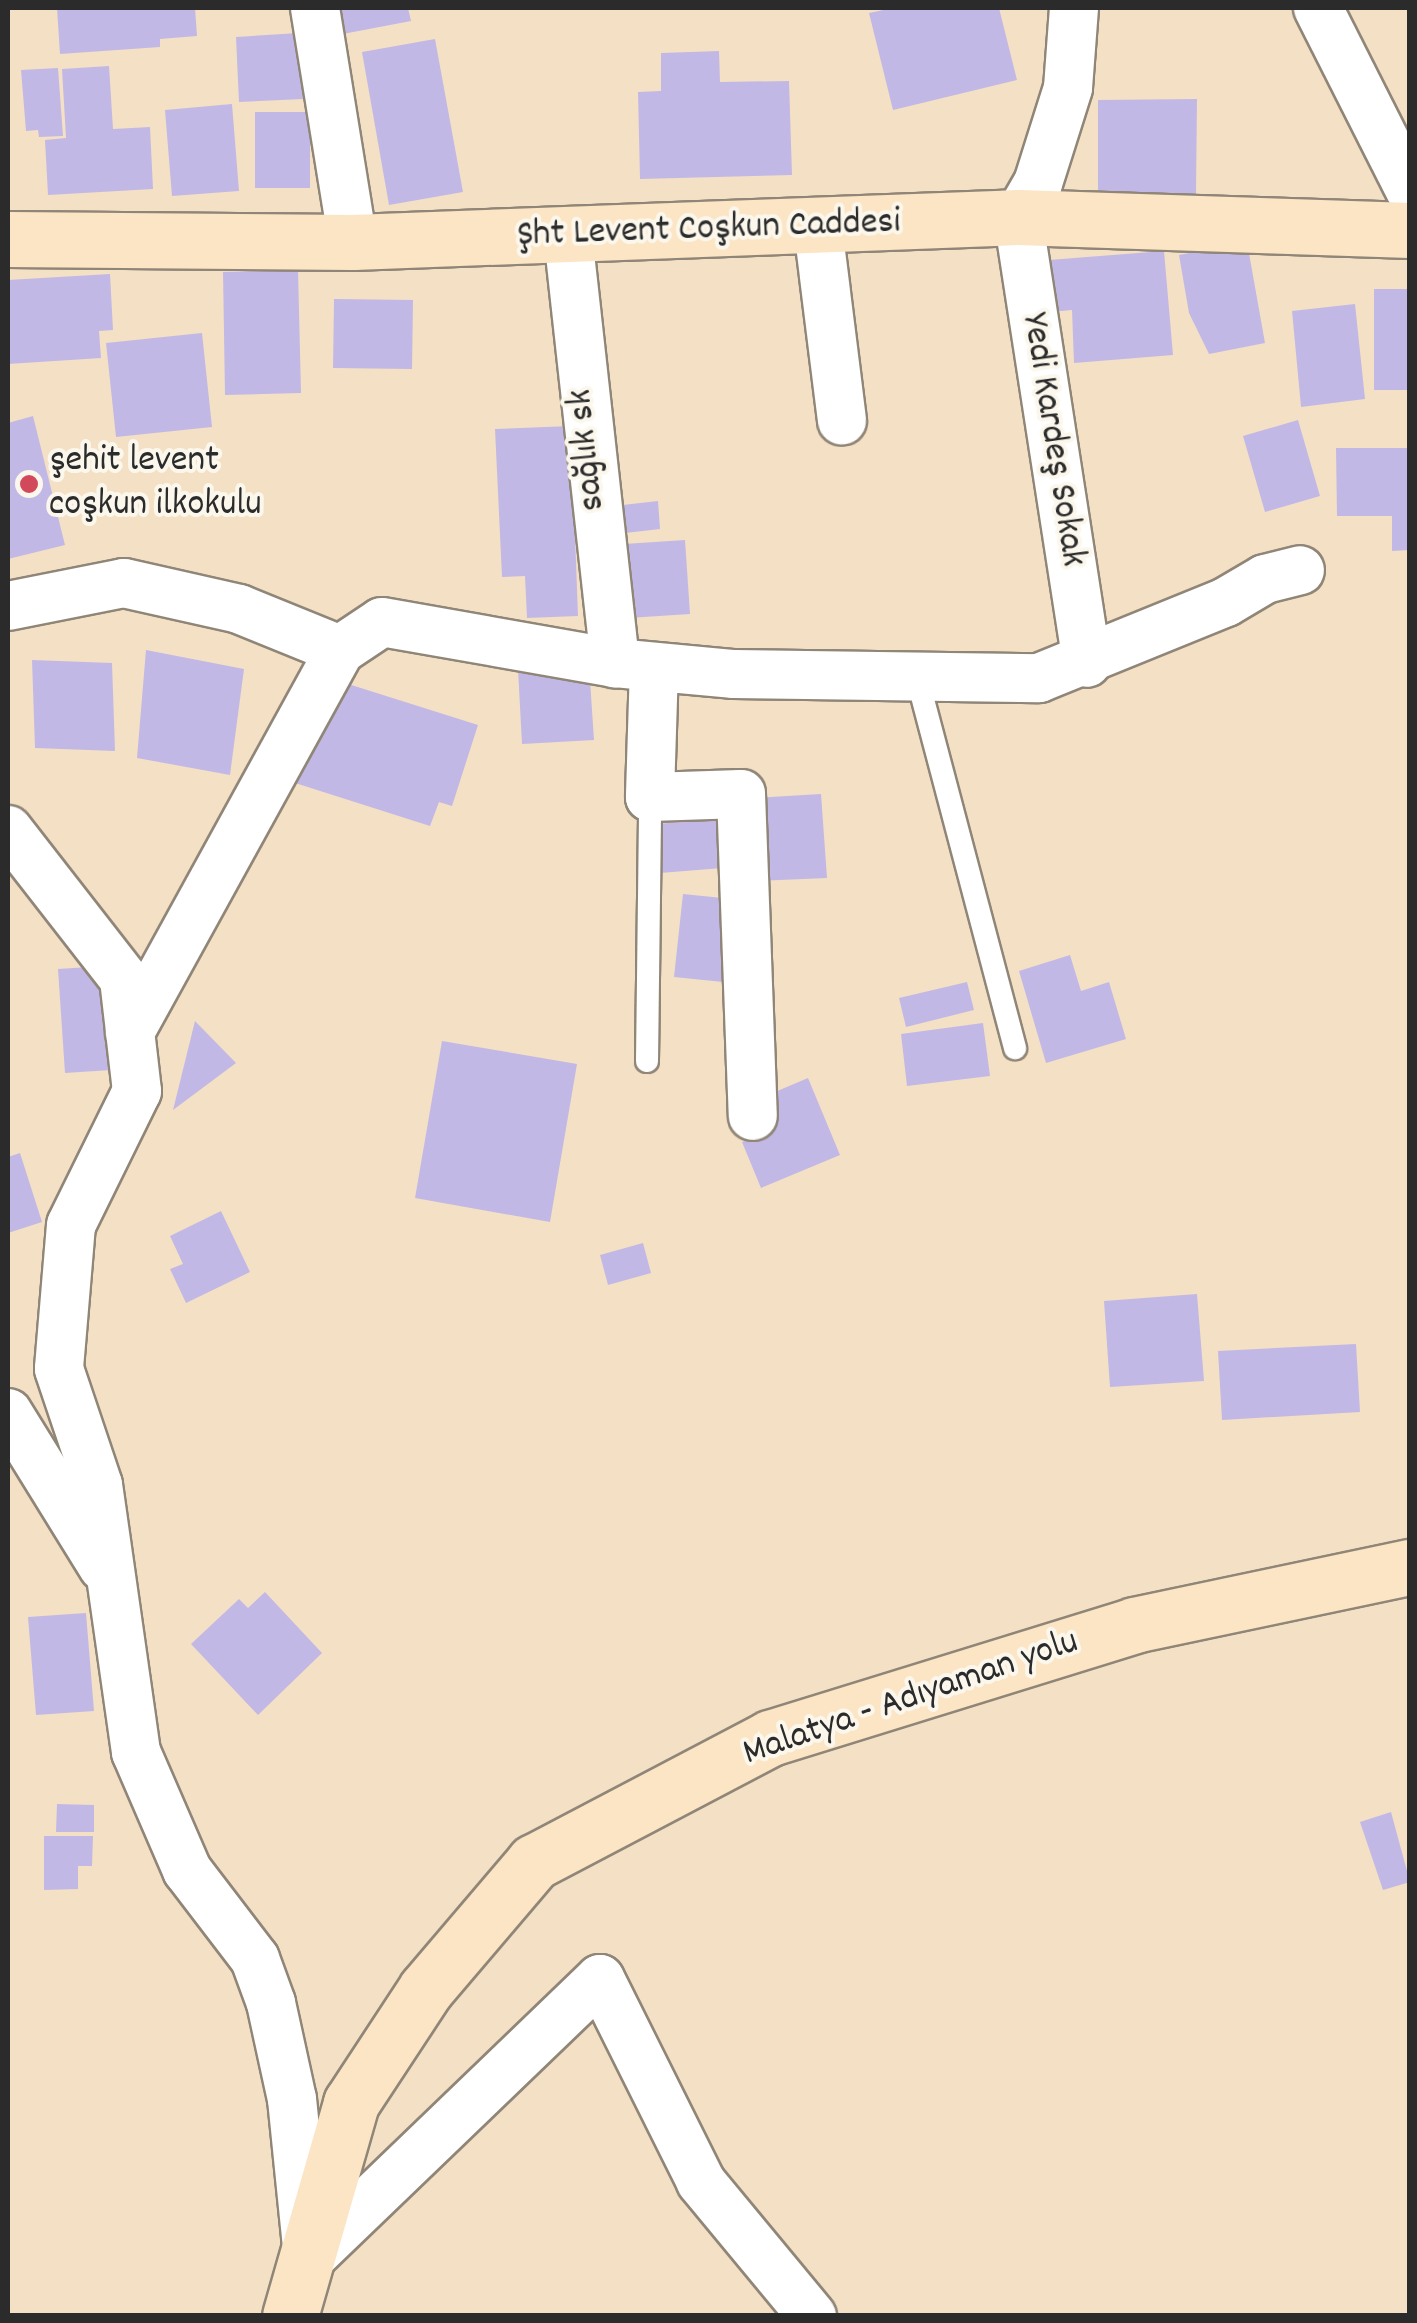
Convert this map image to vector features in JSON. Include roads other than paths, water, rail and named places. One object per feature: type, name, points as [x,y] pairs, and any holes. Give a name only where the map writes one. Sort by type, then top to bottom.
[{"type":"main road","name":"Şht Levent Coşkun Caddesi","points":[[8,240],[353,242],[818,228],[1018,217],[1410,230]]},
{"type":"main road","name":"Malatya - Adıyaman yolu","points":[[290,2316],[351,2102],[426,1988],[534,1862],[770,1738],[1134,1625],[1410,1567]]},
{"type":"street","points":[[315,8],[353,242]]},
{"type":"street","points":[[1018,217],[1038,183],[1068,88],[1074,8]]},
{"type":"street","points":[[1318,8],[1410,190]]},
{"type":"street","name":"Yedi Kardeş Sokak","points":[[1018,217],[1087,663]]},
{"type":"street","points":[[818,228],[842,421]]},
{"type":"street","name":"sağlık sk","points":[[568,236],[634,665],[650,798]]},
{"type":"street","points":[[130,1032],[340,650],[382,622],[634,665],[1039,678],[1087,663],[1283,574]]},
{"type":"street","points":[[8,606],[124,583],[239,608],[340,650]]},
{"type":"street","points":[[650,798],[742,794],[753,1116]]},
{"type":"street","points":[[8,830],[124,979],[136,1090],[71,1225],[58,1370],[98,1486],[136,1752],[187,1870],[255,1960],[271,2003],[292,2099],[307,2258]]},
{"type":"street","points":[[8,1412],[112,1582]]},
{"type":"street","points":[[307,2258],[600,1979],[702,2182],[812,2316]]},
{"type":"lane","points":[[917,677],[1015,1048]]},
{"type":"lane","points":[[647,1061],[650,798]]},
{"type":"place","name":"şehit levent coşkun ilkokulu","points":[[29,484]]}]
